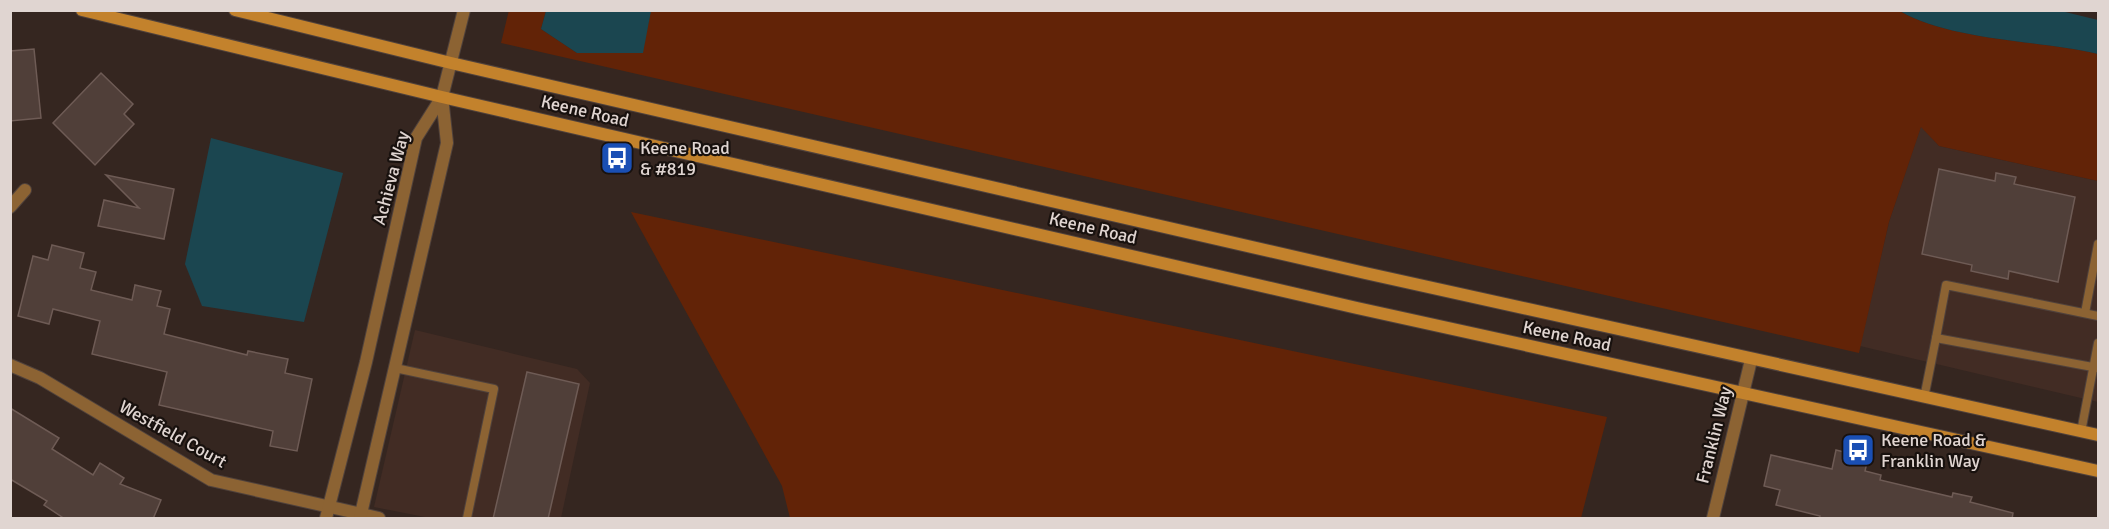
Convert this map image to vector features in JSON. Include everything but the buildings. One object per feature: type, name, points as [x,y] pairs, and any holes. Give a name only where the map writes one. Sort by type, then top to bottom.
[{"type":"main road","name":"Keene Road","points":[[82,10],[442,97],[1356,308],[2098,471]]},
{"type":"main road","name":"Keene Road","points":[[235,10],[451,63],[1365,273],[2098,435]]},
{"type":"street","points":[[360,517],[447,143],[442,97],[464,10]]},
{"type":"street","name":"Achieva Way","points":[[327,513],[366,362],[416,138],[442,97]]},
{"type":"street","points":[[10,207],[25,190]]},
{"type":"street","name":"Franklin Way","points":[[1713,519],[1751,360]]},
{"type":"street","name":"Westfield Court","points":[[10,365],[40,378],[211,480],[327,513],[379,519]]},
{"type":"lane","points":[[2085,314],[2098,244]]},
{"type":"lane","points":[[1924,398],[1946,285],[2098,316]]},
{"type":"lane","points":[[1936,338],[2096,368]]},
{"type":"lane","points":[[2081,432],[2096,368],[2098,343]]},
{"type":"lane","points":[[395,368],[494,389],[467,519]]},
{"type":"shaded area","points":[[509,10],[546,11],[541,29],[577,53],[642,53],[651,10],[1900,11],[1921,21],[1970,34],[2098,54],[2098,181],[1939,146],[1921,127],[1889,222],[1859,353],[501,43]]},
{"type":"shaded area","points":[[1921,126],[1939,146],[2098,181],[2098,402],[1860,346],[1889,222]]},
{"type":"shaded area","points":[[631,212],[1607,417],[1581,518],[790,518],[782,486]]},
{"type":"shaded area","points":[[415,330],[577,369],[590,383],[561,518],[430,518],[374,507]]},
{"type":"water","points":[[2057,10],[2098,20],[2098,54],[1970,34],[1921,21],[1900,11]]},
{"type":"water","points":[[546,11],[651,11],[643,53],[577,53],[541,29]]},
{"type":"water","points":[[211,138],[343,173],[304,322],[202,306],[185,264]]},
{"type":"place","name":"Keene Road & #819","points":[[617,158]]},
{"type":"place","name":"Keene Road & Franklin Way","points":[[1858,450]]}]
